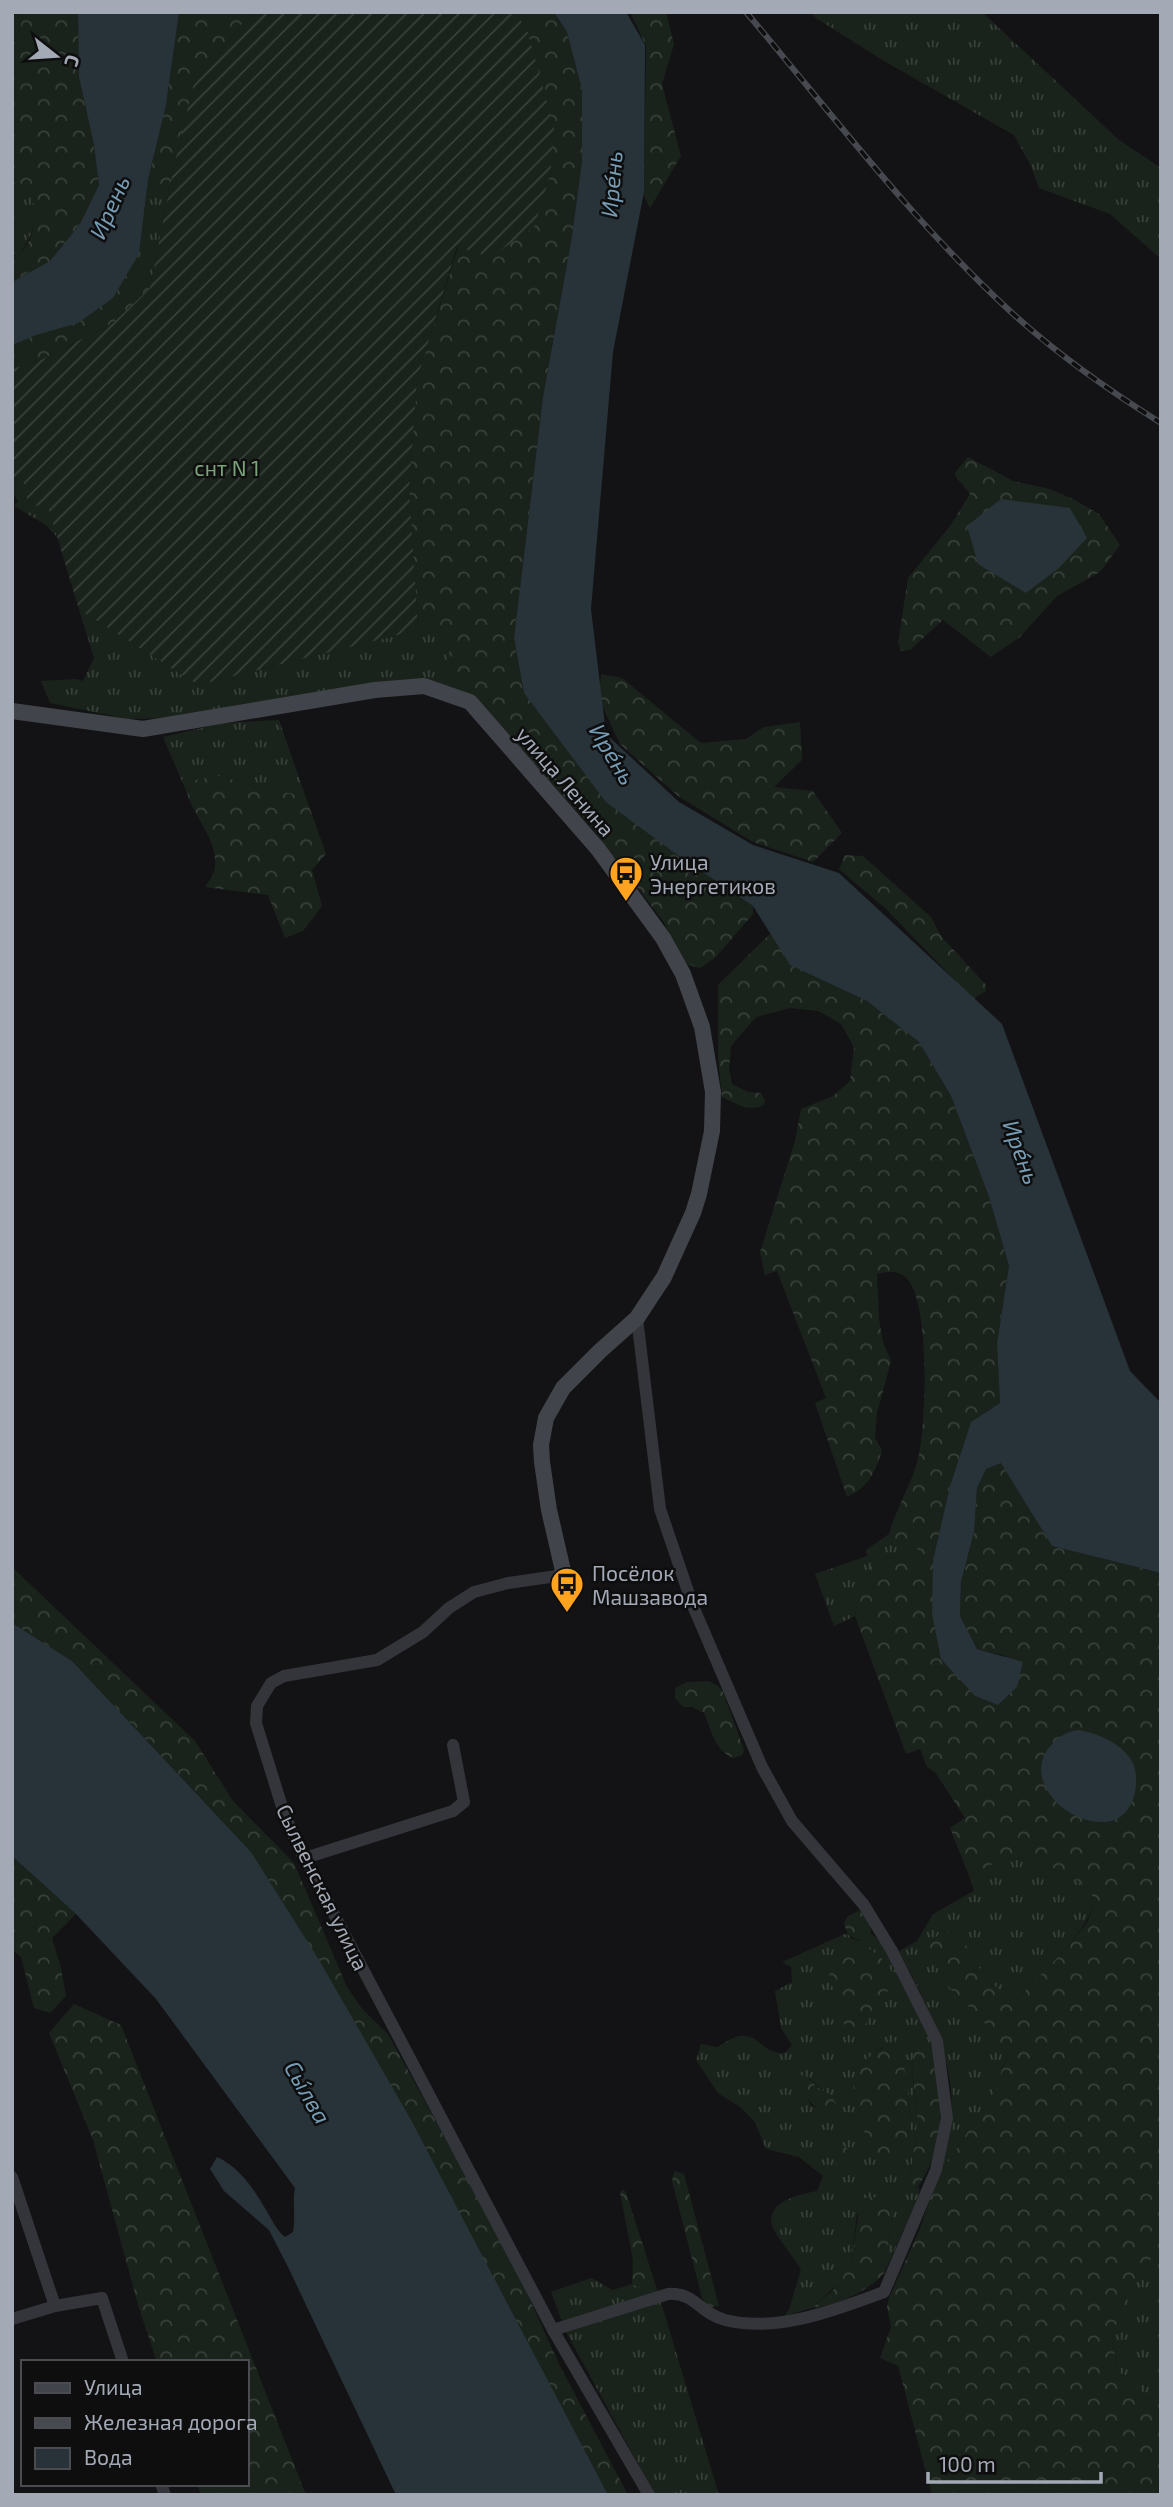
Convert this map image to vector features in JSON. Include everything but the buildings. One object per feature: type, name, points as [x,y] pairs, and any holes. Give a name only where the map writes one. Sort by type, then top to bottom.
[{"type":"street","name":"улица Ленина","points":[[12,711],[144,729],[375,690],[424,686],[470,702],[598,849],[663,938],[683,974],[702,1027],[710,1070],[712,1131],[693,1213],[664,1277],[637,1318],[600,1350],[563,1388],[546,1418],[541,1445],[542,1462],[564,1575]]},
{"type":"street","points":[[553,2330],[668,2294],[680,2293],[689,2296],[712,2316],[757,2323],[814,2316],[884,2292],[936,2171],[947,2118],[937,2041],[892,1951],[864,1905],[786,1811],[762,1767],[693,1606],[660,1509],[637,1318]]},
{"type":"street","name":"Сылвенская улица","points":[[564,1575],[508,1583],[474,1592],[449,1608],[423,1632],[377,1660],[284,1676],[271,1683],[257,1706],[256,1723],[283,1810],[305,1857],[553,2330],[649,2495]]},
{"type":"street","points":[[305,1857],[453,1811],[464,1802],[453,1745]]},
{"type":"street","points":[[12,2177],[55,2306]]},
{"type":"street","points":[[12,2319],[55,2306],[102,2298],[122,2360]]},
{"type":"green space","points":[[12,12],[24,12],[18,38],[18,84],[12,96]]},
{"type":"green space","points":[[24,12],[78,12],[79,77],[94,145],[99,185],[80,224],[50,261],[12,282],[12,266],[28,243],[35,215],[32,198],[21,184],[12,178],[12,96],[18,84],[18,38]]},
{"type":"green space","points":[[179,12],[254,12],[193,86],[170,186],[163,190],[156,189],[148,180],[166,105]]},
{"type":"green space","name":"снт N 1","points":[[254,12],[516,12],[528,33],[554,128],[550,176],[534,227],[491,257],[457,247],[417,380],[409,490],[418,630],[198,685],[83,612],[78,606],[47,504],[29,507],[23,480],[12,483],[12,369],[43,359],[113,323],[150,288],[193,86]]},
{"type":"green space","points":[[516,12],[554,12],[567,32],[582,90],[582,161],[572,236],[543,397],[514,638],[524,693],[676,854],[753,906],[753,914],[715,958],[700,968],[685,964],[663,921],[595,832],[518,745],[453,680],[447,666],[454,626],[418,630],[409,490],[417,380],[528,33]]},
{"type":"green space","points":[[630,12],[666,12],[674,44],[662,84],[681,156],[650,208],[644,196],[646,46]]},
{"type":"green space","points":[[810,12],[982,12],[1119,140],[1161,168],[1161,259],[1110,214],[1039,188],[1031,166],[1014,135],[884,61]]},
{"type":"green space","points":[[12,178],[32,196],[35,219],[27,242],[12,264]]},
{"type":"green space","points":[[148,180],[156,189],[163,190],[170,186],[150,288],[126,276],[139,254]]},
{"type":"green space","points":[[126,276],[150,288],[113,323],[43,359],[12,369],[12,345],[113,298]]},
{"type":"green space","points":[[968,457],[1013,481],[1050,489],[1099,514],[1120,545],[1100,572],[1057,596],[1020,637],[991,657],[943,620],[910,650],[901,651],[898,643],[908,578],[950,526],[970,494],[954,474]]},
{"type":"green space","points":[[23,480],[47,503],[57,537],[46,525],[14,506],[18,501],[12,492],[12,483]]},
{"type":"green space","points":[[78,606],[83,612],[198,685],[418,630],[454,626],[453,680],[467,693],[428,681],[169,718],[128,719],[50,703],[41,681],[83,681],[94,658]]},
{"type":"green space","points":[[601,674],[622,678],[701,743],[746,739],[764,727],[800,722],[802,760],[774,787],[813,791],[842,833],[813,862],[753,842],[678,796],[620,744],[599,699]]},
{"type":"green space","points":[[279,720],[305,795],[267,790],[220,776],[194,780],[187,793],[163,737],[223,723]]},
{"type":"green space","points":[[220,776],[267,790],[305,795],[326,854],[312,870],[322,906],[303,931],[285,938],[268,895],[205,887],[214,870],[215,857],[213,847],[187,793],[194,780]]},
{"type":"green space","points":[[845,855],[863,856],[931,917],[941,936],[986,985],[986,991],[973,999],[886,909],[839,869]]},
{"type":"green space","points":[[771,933],[790,965],[867,1001],[919,1042],[951,1096],[989,1197],[1009,1266],[997,1343],[1000,1403],[971,1422],[950,1486],[933,1560],[975,1696],[998,1705],[1017,1687],[1006,1656],[977,1649],[960,1616],[961,1582],[974,1532],[977,1488],[986,1469],[1001,1462],[1052,1546],[1161,1573],[1161,2251],[1151,2259],[1133,2283],[1112,2335],[1117,2370],[1141,2390],[1161,2419],[1161,2495],[932,2495],[898,2366],[880,2358],[891,2327],[887,2307],[889,2298],[919,2231],[937,2180],[989,2104],[1007,2057],[982,2019],[951,1990],[926,1949],[942,1930],[960,1935],[986,1979],[1015,2001],[1069,1946],[1088,1921],[1096,1900],[1075,1878],[1031,1858],[1003,1859],[969,1876],[950,1828],[965,1818],[935,1772],[927,1767],[920,1749],[906,1754],[855,1616],[859,1596],[872,1564],[886,1557],[909,1562],[918,1549],[900,1543],[889,1534],[915,1468],[921,1443],[923,1333],[919,1307],[912,1287],[903,1275],[890,1272],[877,1274],[879,1319],[883,1342],[891,1361],[877,1413],[875,1438],[882,1450],[870,1478],[860,1489],[847,1497],[815,1403],[826,1398],[777,1271],[765,1275],[760,1252],[795,1141],[801,1109],[833,1096],[850,1081],[854,1047],[841,1024],[818,1011],[790,1008],[756,1017],[731,1046],[729,1068],[732,1084],[748,1092],[761,1093],[764,1105],[748,1108],[722,1097],[718,1059],[718,985]]},
{"type":"green space","points":[[889,1534],[901,1543],[918,1549],[909,1562],[886,1557],[859,1596],[855,1616],[834,1626],[815,1574],[867,1556],[866,1550]]},
{"type":"green space","points":[[12,1567],[195,1741],[233,1801],[294,1863],[347,1987],[363,2010],[388,2034],[509,2254],[559,2364],[628,2495],[608,2495],[251,1852],[72,1661],[12,1623]]},
{"type":"green space","points":[[708,1681],[723,1692],[744,1750],[742,1755],[734,1758],[722,1751],[704,1713],[692,1707],[683,1707],[675,1698],[675,1688],[687,1682]]},
{"type":"green space","points":[[12,1856],[76,1914],[52,1938],[66,1996],[50,2013],[34,2008],[21,1957],[12,1950]]},
{"type":"green space","points":[[1031,1858],[1075,1878],[1096,1900],[1071,1942],[1014,2002],[986,1979],[979,1969],[950,1989],[982,2019],[1007,2056],[989,2104],[937,2180],[951,2121],[949,2076],[929,2012],[899,1951],[917,1941],[933,1914],[974,1891],[969,1876],[1003,1859]]},
{"type":"green space","points":[[860,1910],[870,1923],[871,1933],[863,1941],[850,1935],[844,1923],[848,1916]]},
{"type":"green space","points":[[847,1933],[852,1939],[863,1941],[871,1933],[891,1953],[931,2040],[936,2073],[914,2051],[912,2076],[917,2117],[910,2194],[919,2187],[919,2195],[885,2272],[892,2217],[857,2213],[851,2266],[843,2279],[812,2308],[784,2316],[789,2310],[801,2269],[778,2237],[771,2219],[773,2212],[785,2201],[817,2191],[823,2176],[799,2157],[766,2149],[755,2122],[740,2107],[718,2093],[696,2060],[701,2044],[718,2047],[742,2036],[756,2040],[775,2052],[785,2053],[792,2045],[781,2028],[775,1991],[792,1982],[791,1967],[782,1962]],"holes":[[[882,2047],[909,2100],[911,2120],[903,2155],[864,2131],[852,2081]],[[809,2078],[836,2104],[832,2113],[811,2106],[802,2085]]]},
{"type":"green space","points":[[867,1947],[884,1961],[895,1980],[865,2025],[856,2029],[845,2026],[829,1976],[837,1951]]},
{"type":"green space","points":[[74,2004],[121,2025],[306,2495],[201,2495],[198,2486],[248,2486],[248,2360],[156,2360],[139,2308],[93,2140],[49,2033]]},
{"type":"green space","points":[[895,2040],[906,2074],[911,2121],[903,2155],[891,2163],[875,2160],[864,2131],[852,2081],[860,2063]]},
{"type":"green space","points":[[922,2047],[937,2076],[940,2122],[927,2171],[910,2195],[917,2117],[913,2060],[914,2051]]},
{"type":"green space","points":[[803,2073],[817,2087],[831,2095],[836,2104],[832,2113],[819,2109],[808,2100],[803,2087]]},
{"type":"green space","points":[[839,2143],[855,2157],[859,2166],[859,2178],[846,2173],[835,2164],[833,2152],[835,2145]]},
{"type":"green space","points":[[674,2171],[684,2174],[719,2306],[709,2307],[702,2298],[672,2181]]},
{"type":"green space","points":[[620,2192],[626,2192],[654,2280],[653,2288],[643,2289],[632,2284],[633,2260]]},
{"type":"green space","points":[[874,2197],[891,2206],[885,2272],[852,2296],[812,2308],[833,2290],[851,2266],[860,2202]]},
{"type":"green space","points":[[1161,2251],[1161,2419],[1141,2390],[1117,2370],[1112,2334],[1133,2283],[1151,2259]]},
{"type":"green space","points":[[591,2278],[613,2290],[632,2284],[643,2289],[653,2288],[654,2280],[658,2293],[562,2321],[551,2292]]},
{"type":"green space","points":[[660,2299],[719,2495],[655,2495],[565,2330]]},
{"type":"water","name":"Ирень","points":[[78,12],[179,12],[166,105],[148,180],[139,254],[113,298],[78,323],[12,345],[12,282],[50,261],[80,224],[99,185],[94,145],[79,77]]},
{"type":"water","name":"Ире́нь","points":[[554,12],[626,12],[645,45],[644,192],[613,352],[591,609],[606,734],[679,802],[753,845],[839,873],[1002,1024],[1130,1371],[1161,1403],[1161,1573],[1052,1546],[1001,1463],[986,1469],[977,1488],[974,1532],[961,1582],[960,1616],[977,1649],[1023,1662],[1017,1687],[998,1705],[975,1696],[941,1659],[932,1614],[933,1560],[950,1486],[971,1422],[1000,1403],[997,1343],[1009,1266],[989,1197],[951,1096],[919,1042],[867,1001],[790,965],[753,906],[606,802],[524,693],[514,638],[543,397],[572,236],[582,161],[582,90],[567,32]]},
{"type":"water","points":[[1001,499],[1070,508],[1087,538],[1059,568],[1026,593],[978,564],[967,526]]},
{"type":"water","name":"Сы́лва","points":[[12,1623],[72,1661],[251,1852],[319,1960],[411,2120],[608,2495],[396,2495],[269,2230],[224,2191],[210,2169],[217,2157],[241,2174],[285,2237],[293,2232],[295,2188],[156,1999],[76,1914],[12,1856]]},
{"type":"water","points":[[1079,1730],[1113,1743],[1125,1752],[1134,1766],[1134,1795],[1126,1812],[1119,1818],[1094,1821],[1077,1816],[1062,1807],[1050,1795],[1043,1781],[1041,1766],[1046,1751],[1062,1736]]},
{"type":"railway","points":[[746,12],[906,204],[975,277],[1011,312],[1065,357],[1161,423]]},
{"type":"place","name":"Улица Энергетиков","points":[[626,903]]},
{"type":"place","name":"Посёлок Машзавода","points":[[567,1614]]}]
